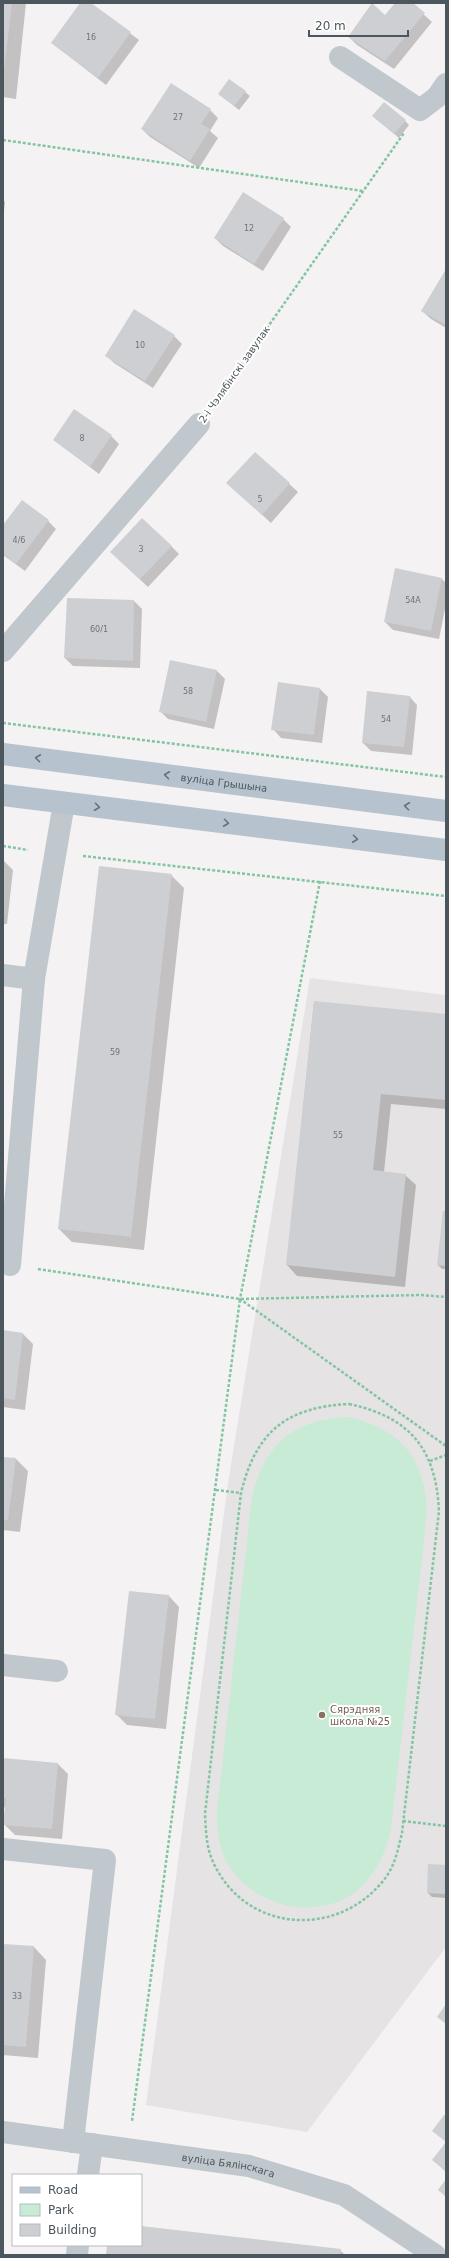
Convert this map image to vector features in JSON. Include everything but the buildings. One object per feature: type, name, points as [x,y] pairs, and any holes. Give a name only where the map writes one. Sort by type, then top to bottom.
[{"type":"main road","name":"вуліца Грышына","points":[[3,754],[446,811]]},
{"type":"main road","points":[[3,795],[446,850]]},
{"type":"street","points":[[340,57],[437,98]]},
{"type":"street","name":"2-і Чэлябінскі завулак","points":[[3,651],[199,424]]},
{"type":"street","points":[[10,1265],[34,979],[64,803]]},
{"type":"street","points":[[3,975],[34,979]]},
{"type":"street","points":[[3,1665],[56,1671]]},
{"type":"street","points":[[3,1849],[105,1860],[82,2143],[88,2174]]},
{"type":"street","name":"вуліца Бялінскага","points":[[3,2132],[249,2166],[344,2195],[435,2255]]},
{"type":"path","name":"2-і Чэлябінскі завулак","points":[[199,424],[363,191],[437,98]]},
{"type":"path","points":[[3,140],[363,191]]},
{"type":"path","points":[[3,722],[446,777]]},
{"type":"path","points":[[3,846],[446,896]]},
{"type":"path","points":[[128,2149],[240,1299],[320,881]]},
{"type":"path","points":[[10,1265],[240,1299],[420,1295],[446,1297]]},
{"type":"path","points":[[240,1299],[446,1446]]},
{"type":"path","points":[[349,1404],[374,1410],[397,1422],[416,1440],[430,1461],[438,1486],[438,1511],[403,1821],[396,1857],[384,1880],[367,1898],[345,1912],[320,1920],[294,1921],[269,1915],[246,1903],[228,1886],[214,1864],[206,1839],[205,1814],[242,1493],[247,1468],[259,1445],[277,1426],[299,1412],[323,1405],[349,1404]]},
{"type":"path","points":[[430,1461],[446,1455]]},
{"type":"path","points":[[216,1490],[242,1493]]},
{"type":"path","points":[[403,1821],[446,1826]]},
{"type":"shaded area","name":"Сярэдняя школа №25","points":[[310,978],[446,995],[446,1947],[307,2132],[146,2105],[228,1483]]},
{"type":"green space","points":[[348,1417],[367,1422],[382,1429],[396,1438],[407,1449],[421,1476],[427,1513],[391,1829],[387,1845],[377,1867],[361,1887],[344,1899],[326,1906],[306,1908],[286,1905],[267,1898],[249,1888],[235,1874],[224,1857],[220,1846],[217,1812],[252,1497],[258,1478],[265,1462],[274,1449],[284,1438],[297,1429],[312,1423],[329,1419]]},
{"type":"place","name":"Сярэдняя школа №25","points":[[322,1715]]}]
